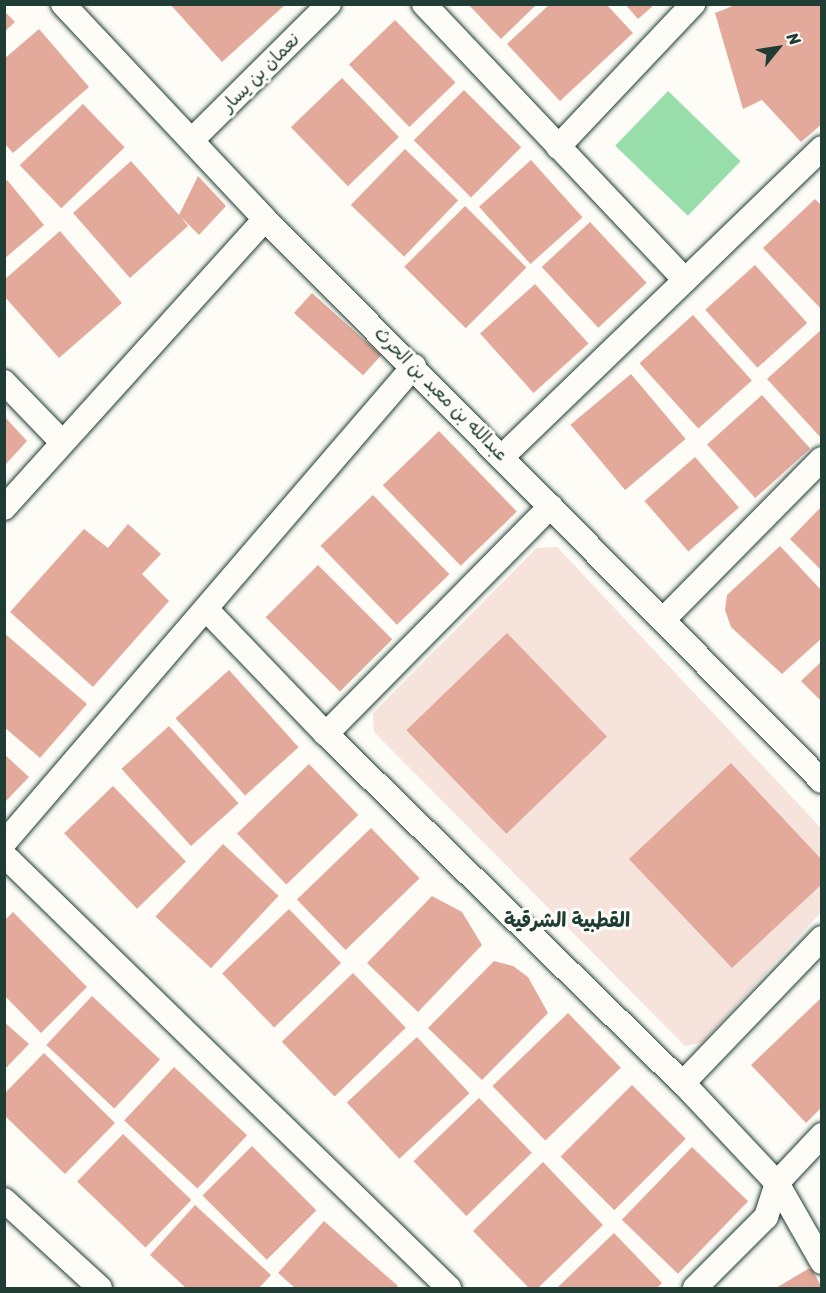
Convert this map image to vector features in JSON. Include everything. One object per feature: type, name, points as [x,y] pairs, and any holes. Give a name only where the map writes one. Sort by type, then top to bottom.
[{"type":"street","name":"عبدالله بن معبد بن الحرث","points":[[63,4],[265,219],[414,366],[822,782]]},
{"type":"street","name":"نعمان بن يسار","points":[[192,140],[328,4]]},
{"type":"street","points":[[424,4],[685,280]]},
{"type":"street","points":[[558,147],[693,4]]},
{"type":"street","points":[[503,456],[822,148]]},
{"type":"street","points":[[4,508],[265,219]]},
{"type":"street","points":[[4,843],[414,366]]},
{"type":"street","points":[[4,382],[62,442]]},
{"type":"street","points":[[663,620],[822,459]]},
{"type":"street","points":[[326,734],[551,506]]},
{"type":"street","points":[[206,609],[326,734],[683,1083],[777,1183],[822,1262]]},
{"type":"street","points":[[4,855],[449,1288]]},
{"type":"street","points":[[683,1083],[822,938]]},
{"type":"street","points":[[695,1288],[766,1217],[777,1183],[822,1136]]},
{"type":"street","points":[[4,1200],[100,1288]]},
{"type":"shaded area","points":[[557,547],[821,828],[821,912],[703,1042],[685,1046],[374,732],[373,713],[537,548]]},
{"type":"green space","points":[[668,91],[741,161],[688,216],[615,146]]},
{"type":"building","points":[[170,4],[286,4],[222,62]]},
{"type":"building","points":[[468,4],[537,4],[501,39]]},
{"type":"building","points":[[550,4],[606,4],[633,33],[560,101],[507,44]]},
{"type":"building","points":[[625,4],[655,4],[638,19]]},
{"type":"building","points":[[738,4],[822,4],[822,124],[801,142],[762,100],[743,109],[715,13]]},
{"type":"building","points":[[4,11],[15,22],[4,32]]},
{"type":"building","points":[[395,20],[455,83],[409,127],[349,64]]},
{"type":"building","points":[[39,29],[89,87],[13,153],[4,143],[4,59]]},
{"type":"building","points":[[342,78],[399,137],[348,186],[291,127]]},
{"type":"building","points":[[464,90],[521,147],[471,197],[414,140]]},
{"type":"building","points":[[83,104],[125,147],[61,208],[20,165]]},
{"type":"building","points":[[405,149],[458,200],[404,257],[351,205]]},
{"type":"building","points":[[531,160],[583,217],[531,264],[479,207]]},
{"type":"building","points":[[131,161],[179,215],[198,176],[226,206],[199,235],[181,217],[188,226],[130,278],[73,213]]},
{"type":"building","points":[[7,180],[44,225],[4,259],[4,183]]},
{"type":"building","points":[[815,199],[822,206],[822,310],[763,248]]},
{"type":"building","points":[[465,206],[527,268],[466,328],[404,267]]},
{"type":"building","points":[[590,222],[647,283],[598,328],[542,267]]},
{"type":"building","points":[[60,231],[122,303],[59,358],[4,296],[4,280]]},
{"type":"building","points":[[755,265],[807,323],[757,368],[705,310]]},
{"type":"building","points":[[535,284],[589,343],[534,393],[480,334]]},
{"type":"building","points":[[312,293],[381,355],[363,375],[294,313]]},
{"type":"building","points":[[693,315],[752,380],[698,429],[639,363]]},
{"type":"building","points":[[822,329],[822,439],[767,379]]},
{"type":"building","points":[[631,374],[686,439],[625,490],[570,425]]},
{"type":"building","points":[[762,395],[810,449],[755,498],[707,445]]},
{"type":"building","points":[[4,416],[27,441],[4,466]]},
{"type":"building","points":[[439,431],[517,512],[461,566],[383,485]]},
{"type":"building","points":[[695,457],[739,508],[688,552],[644,501]]},
{"type":"building","points":[[373,495],[449,574],[397,625],[320,546]]},
{"type":"building","points":[[822,506],[822,571],[790,539]]},
{"type":"building","points":[[128,524],[161,554],[142,574],[169,601],[93,687],[10,612],[84,529],[108,548]]},
{"type":"building","points":[[780,546],[822,591],[822,638],[782,674],[731,627],[725,610],[727,595]]},
{"type":"building","points":[[318,565],[392,639],[340,692],[266,617]]},
{"type":"building","points":[[4,633],[87,704],[40,758],[4,727]]},
{"type":"building","points":[[507,633],[607,737],[506,834],[406,730]]},
{"type":"building","points":[[822,661],[822,702],[801,681]]},
{"type":"building","points":[[229,670],[299,747],[245,795],[175,718]]},
{"type":"building","points":[[169,726],[239,803],[191,846],[121,769]]},
{"type":"building","points":[[4,754],[29,777],[4,803]]},
{"type":"building","points":[[731,763],[822,860],[822,884],[732,968],[629,859]]},
{"type":"building","points":[[309,764],[358,815],[286,885],[237,833]]},
{"type":"building","points":[[113,786],[186,862],[137,909],[64,833]]},
{"type":"building","points":[[371,828],[420,878],[346,950],[297,900]]},
{"type":"building","points":[[223,844],[279,896],[211,968],[155,916]]},
{"type":"building","points":[[432,896],[462,912],[482,945],[418,1012],[367,963]]},
{"type":"building","points":[[289,909],[341,963],[274,1028],[222,974]]},
{"type":"building","points":[[13,912],[87,987],[41,1033],[5,996],[5,920]]},
{"type":"building","points":[[494,961],[513,966],[528,977],[548,1013],[482,1080],[428,1028]]},
{"type":"building","points":[[353,973],[406,1028],[335,1096],[282,1042]]},
{"type":"building","points":[[92,996],[160,1059],[114,1108],[46,1045]]},
{"type":"building","points":[[822,997],[822,1107],[806,1123],[751,1065]]},
{"type":"building","points":[[568,1013],[621,1068],[545,1141],[492,1086]]},
{"type":"building","points":[[4,1022],[29,1044],[4,1070]]},
{"type":"building","points":[[417,1037],[470,1093],[399,1159],[347,1102]]},
{"type":"building","points":[[44,1053],[115,1123],[65,1174],[4,1115],[4,1094]]},
{"type":"building","points":[[174,1067],[247,1135],[197,1189],[124,1120]]},
{"type":"building","points":[[632,1085],[686,1139],[614,1210],[561,1156]]},
{"type":"building","points":[[479,1098],[532,1153],[466,1216],[414,1161]]},
{"type":"building","points":[[123,1134],[191,1200],[145,1247],[77,1181]]},
{"type":"building","points":[[252,1146],[316,1210],[267,1260],[203,1195]]},
{"type":"building","points":[[692,1147],[748,1201],[678,1274],[622,1220]]},
{"type":"building","points":[[543,1162],[603,1225],[538,1288],[529,1288],[473,1231]]},
{"type":"building","points":[[195,1205],[271,1275],[259,1288],[186,1288],[150,1255]]},
{"type":"building","points":[[324,1221],[398,1286],[396,1288],[295,1288],[278,1273]]},
{"type":"building","points":[[614,1233],[662,1283],[657,1288],[557,1288]]},
{"type":"building","points":[[808,1269],[812,1269],[822,1288],[776,1288]]},
{"type":"district","name":"القطبية الشرقية","points":[[567,920]]}]
